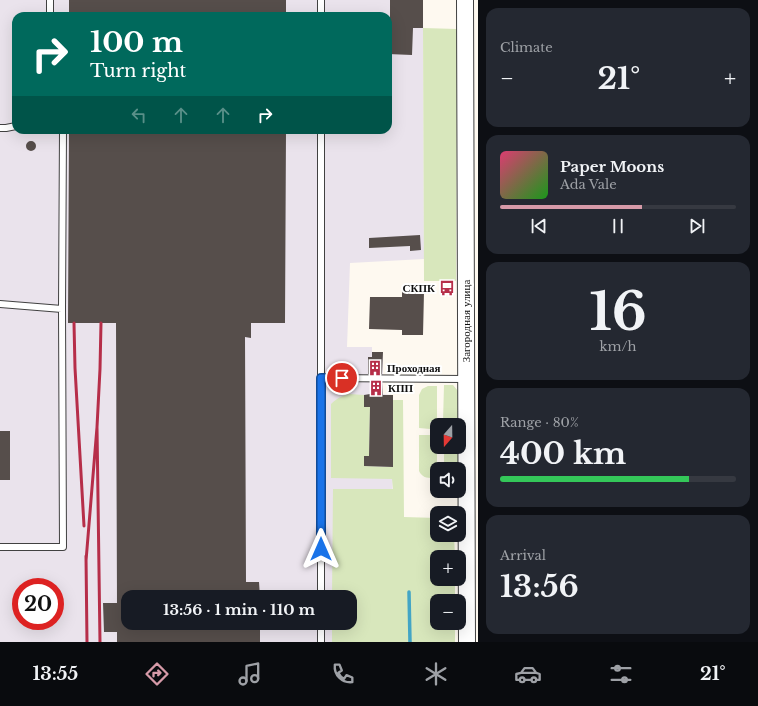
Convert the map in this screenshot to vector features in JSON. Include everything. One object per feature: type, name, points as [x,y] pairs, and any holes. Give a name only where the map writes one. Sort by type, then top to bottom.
[{"type":"street","name":"Загородная улица","points":[[465,0],[467,642]]},
{"type":"lane","points":[[50,0],[50,12]]},
{"type":"lane","points":[[321,0],[321,12]]},
{"type":"lane","points":[[0,128],[12,127]]},
{"type":"lane","points":[[0,547],[63,547],[63,134]]},
{"type":"lane","points":[[321,134],[321,590]]},
{"type":"lane","points":[[0,304],[62,309]]},
{"type":"lane","points":[[321,378],[466,379]]},
{"type":"lane","points":[[321,630],[321,642]]},
{"type":"shaded area","points":[[0,0],[423,0],[424,259],[350,263],[347,347],[372,347],[372,352],[383,352],[383,394],[393,395],[392,642],[0,642]]},
{"type":"green space","points":[[423,28],[457,29],[456,281],[424,281]]},
{"type":"green space","points":[[444,385],[453,385],[458,391],[458,418],[443,418]]},
{"type":"green space","points":[[428,386],[437,386],[437,418],[430,418],[430,429],[419,428],[419,395],[422,389]]},
{"type":"green space","points":[[349,394],[364,395],[364,406],[370,407],[369,456],[365,456],[364,466],[393,467],[393,400],[403,400],[404,517],[430,518],[430,542],[454,542],[455,550],[430,550],[430,586],[455,586],[455,594],[430,594],[430,630],[455,630],[455,642],[332,642],[332,630],[357,630],[357,590],[332,590],[333,489],[393,489],[392,479],[331,478],[331,404]]},
{"type":"green space","points":[[419,435],[430,435],[430,454],[437,454],[437,462],[430,462],[430,478],[424,477],[419,471]]},
{"type":"green space","points":[[444,454],[458,454],[458,462],[444,462]]},
{"type":"building","points":[[69,0],[286,0],[286,12],[69,12]]},
{"type":"building","points":[[390,0],[423,0],[423,28],[413,28],[412,55],[392,54],[392,12],[390,12]]},
{"type":"building","points":[[69,134],[286,134],[285,323],[251,323],[251,338],[245,337],[246,582],[259,582],[260,590],[121,590],[121,630],[260,630],[260,642],[117,642],[117,632],[104,632],[103,603],[117,603],[116,323],[68,323]]},
{"type":"building","points":[[29,141],[33,141],[35,142],[35,150],[29,151],[26,148],[26,144]]},
{"type":"building","points":[[420,235],[421,250],[410,251],[410,246],[369,248],[369,238]]},
{"type":"building","points":[[402,291],[424,292],[423,335],[402,335],[402,330],[369,329],[370,297],[402,297]]},
{"type":"building","name":"Проходная","points":[[372,352],[383,352],[382,374],[368,374],[368,357],[372,357]]},
{"type":"building","points":[[370,383],[382,383],[383,395],[393,395],[393,467],[364,466],[364,456],[369,456],[370,407],[364,407],[364,395],[370,394]]},
{"type":"building","points":[[0,431],[10,431],[10,480],[0,480]]},
{"type":"waterway","points":[[409,592],[410,642]]},
{"type":"railway","points":[[74,323],[75,368],[84,526]]},
{"type":"railway","points":[[97,427],[101,323]]},
{"type":"railway","points":[[86,561],[97,427],[100,642]]},
{"type":"railway","points":[[86,556],[87,642]]},
{"type":"place","name":"СКПК","points":[[447,288]]},
{"type":"place","name":"Проходная","points":[[375,368]]},
{"type":"place","name":"КПП","points":[[376,388]]},
{"type":"route","points":[[321,549],[321,378],[342,378]]}]
